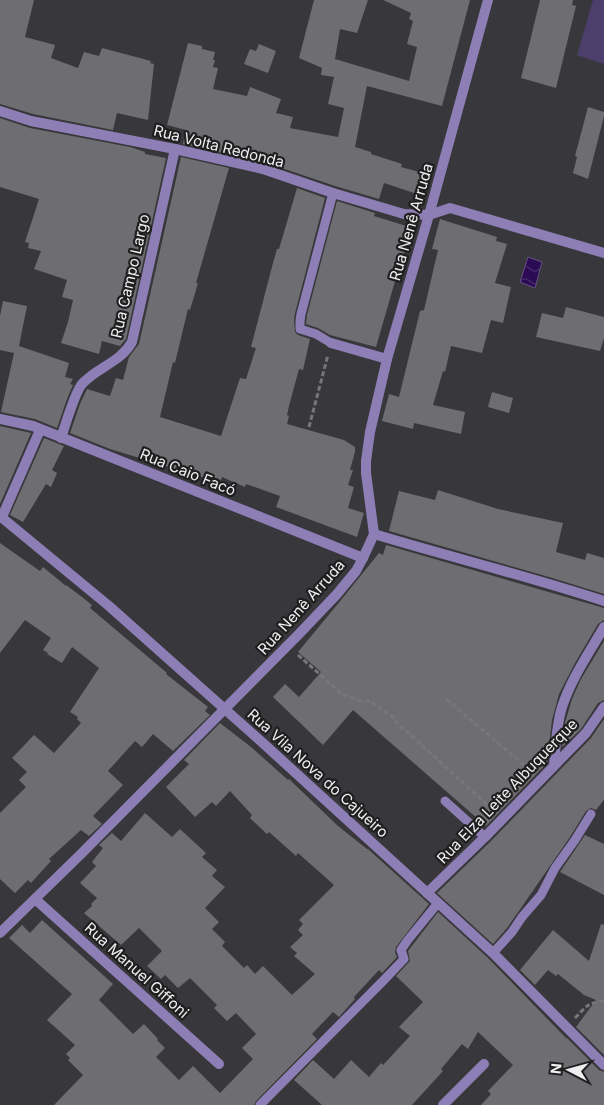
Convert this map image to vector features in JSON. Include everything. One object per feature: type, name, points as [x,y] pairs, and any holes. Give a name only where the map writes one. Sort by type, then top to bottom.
[{"type":"street","name":"Rua Nenê Arruda","points":[[0,933],[288,646],[356,572],[374,534],[366,473],[370,432],[387,359],[430,215],[488,0]]},
{"type":"street","name":"Rua Volta Redonda","points":[[0,111],[31,121],[174,148],[263,169],[332,193],[404,214],[430,215],[450,208],[604,253]]},
{"type":"street","name":"Rua Campo Largo","points":[[61,438],[79,388],[122,355],[132,342],[174,148]]},
{"type":"street","points":[[331,343],[387,359]]},
{"type":"street","name":"Rua Caio Facó","points":[[0,419],[33,426],[362,558]]},
{"type":"street","points":[[1,517],[40,430]]},
{"type":"street","name":"Rua Vila Nova do Cajueiro","points":[[1,517],[109,606],[225,709],[493,953],[604,1065]]},
{"type":"street","points":[[374,534],[604,601]]},
{"type":"street","points":[[554,766],[556,730],[562,707],[570,686],[604,627]]},
{"type":"street","name":"Rua Elza Leite Albuquerque","points":[[427,893],[503,819],[586,733],[604,707]]},
{"type":"street","name":"Rua Manuel Giffoni","points":[[35,899],[219,1064]]},
{"type":"street","points":[[443,1105],[484,1064]]},
{"type":"lane","points":[[331,343],[316,334],[300,329],[299,326],[332,193]]},
{"type":"lane","points":[[445,801],[485,837]]},
{"type":"lane","points":[[493,953],[541,895],[555,868],[591,814]]},
{"type":"lane","points":[[260,1105],[404,959],[401,950],[438,903]]},
{"type":"path","points":[[309,427],[331,343]]},
{"type":"path","points":[[288,646],[342,694],[360,701],[370,702],[394,718],[398,725],[503,819]]},
{"type":"path","points":[[446,699],[541,779]]},
{"type":"path","points":[[566,1027],[588,1004],[604,1001]]},
{"type":"shaded area","points":[[593,0],[604,0],[604,64],[577,55]]},
{"type":"water","points":[[528,257],[542,262],[535,288],[520,282]]},
{"type":"building","points":[[0,0],[34,0],[25,37],[55,45],[51,58],[78,68],[84,52],[99,56],[102,48],[151,61],[150,63],[154,64],[148,120],[117,113],[113,130],[33,114],[0,104]]},
{"type":"building","points":[[314,0],[368,0],[357,33],[340,29],[335,59],[409,81],[417,47],[407,44],[413,21],[409,19],[411,13],[383,0],[470,0],[442,106],[367,86],[355,147],[402,164],[401,167],[426,174],[420,195],[384,183],[379,199],[234,151],[232,155],[183,144],[186,130],[167,125],[188,43],[202,46],[202,49],[215,52],[213,67],[218,68],[213,89],[247,96],[250,87],[281,99],[276,113],[293,117],[290,128],[338,137],[344,108],[328,104],[334,77],[321,75],[322,68],[299,58]]},
{"type":"building","points":[[540,0],[573,0],[572,5],[576,6],[556,88],[521,78]]},
{"type":"building","points":[[259,44],[276,51],[268,73],[244,64],[250,49],[256,51]]},
{"type":"building","points":[[588,107],[604,112],[604,116],[588,179],[573,173],[577,157],[575,156]]},
{"type":"building","points":[[0,118],[30,128],[130,147],[145,152],[145,154],[166,158],[126,339],[120,346],[102,341],[99,354],[61,343],[73,300],[62,297],[67,280],[34,269],[41,251],[28,248],[29,243],[25,242],[39,199],[0,187]]},
{"type":"building","points":[[181,157],[229,168],[196,283],[198,283],[190,310],[188,309],[175,363],[173,362],[160,417],[221,436],[240,378],[246,379],[256,348],[251,347],[277,249],[279,249],[297,188],[325,198],[295,313],[295,332],[310,339],[303,370],[299,369],[287,415],[289,416],[287,424],[344,440],[355,447],[350,470],[353,470],[348,485],[354,487],[348,508],[364,513],[357,537],[276,507],[280,496],[246,484],[245,487],[222,477],[221,480],[206,475],[205,478],[110,449],[70,433],[87,389],[110,396],[116,378],[123,380],[129,357],[139,344]]},
{"type":"building","points":[[337,201],[375,213],[374,216],[413,228],[398,271],[376,347],[330,335],[306,324]]},
{"type":"building","points":[[440,219],[497,237],[496,241],[507,244],[495,283],[511,287],[503,323],[491,320],[482,353],[451,346],[445,372],[443,371],[433,405],[465,412],[461,434],[414,423],[413,429],[382,421],[389,394],[399,397],[420,311],[424,310],[438,250],[432,249]]},
{"type":"building","points":[[3,301],[27,306],[19,346],[69,363],[65,377],[73,379],[70,384],[73,385],[57,428],[35,419],[1,412],[14,353],[0,350],[0,316]]},
{"type":"building","points":[[566,307],[604,317],[604,338],[600,351],[536,337],[542,313],[563,318]]},
{"type":"building","points":[[492,392],[513,398],[509,413],[488,407]]},
{"type":"building","points":[[0,426],[31,433],[0,504]]},
{"type":"building","points":[[44,438],[64,446],[52,470],[57,473],[51,487],[46,484],[23,522],[10,515]]},
{"type":"building","points":[[438,490],[498,509],[563,523],[556,552],[585,560],[587,553],[604,558],[604,594],[389,531],[399,491],[435,500]]},
{"type":"building","points":[[0,543],[40,571],[43,567],[92,605],[90,608],[166,674],[208,707],[205,711],[210,715],[173,751],[153,734],[142,747],[135,741],[108,771],[123,785],[93,816],[102,824],[89,836],[81,830],[49,859],[51,861],[31,883],[28,880],[15,893],[0,879],[0,813],[26,787],[19,780],[27,772],[12,758],[34,735],[54,753],[81,723],[77,719],[78,717],[70,712],[99,668],[72,647],[62,663],[47,654],[43,650],[51,638],[25,620],[0,653]]},
{"type":"building","points":[[386,545],[604,608],[604,620],[598,624],[559,694],[552,720],[547,763],[486,826],[353,710],[323,745],[273,697],[285,684],[299,697],[321,672],[298,652],[379,553],[383,555]]},
{"type":"building","points":[[604,641],[604,700],[598,703],[581,729],[562,747],[565,723],[572,699],[581,679]]},
{"type":"building","points":[[604,719],[604,799],[596,810],[591,808],[586,811],[521,908],[493,944],[437,893],[490,842],[591,738]]},
{"type":"building","points":[[220,723],[289,779],[338,826],[368,849],[429,904],[396,947],[397,957],[382,973],[379,970],[354,997],[355,999],[339,1017],[333,1012],[312,1034],[317,1039],[254,1105],[54,1105],[83,1075],[68,1060],[70,1058],[66,1054],[75,1045],[47,1020],[72,994],[9,938],[22,925],[30,933],[42,920],[113,984],[99,1000],[133,1034],[144,1024],[165,1048],[156,1057],[179,1080],[193,1066],[220,1093],[253,1059],[242,1048],[256,1034],[236,1013],[227,1021],[214,1008],[217,1005],[190,978],[178,988],[165,975],[161,979],[147,966],[162,951],[139,928],[121,945],[84,913],[97,898],[80,883],[96,866],[92,862],[103,848],[99,845],[112,833],[121,841],[145,813],[172,837],[180,829],[206,853],[202,857],[217,870],[212,876],[225,887],[205,908],[219,922],[212,929],[225,942],[222,946],[244,968],[247,965],[255,974],[263,966],[292,995],[315,974],[294,956],[297,953],[290,947],[303,935],[298,930],[303,924],[299,920],[334,885],[298,853],[296,856],[269,832],[267,834],[250,818],[252,815],[230,791],[216,806],[212,802],[195,817],[166,787],[189,764],[184,760]]},
{"type":"building","points":[[585,835],[604,844],[604,895],[560,872]]},
{"type":"building","points":[[438,912],[488,958],[599,1070],[604,1072],[604,1105],[481,1105],[491,1094],[488,1091],[513,1065],[478,1032],[468,1049],[462,1044],[441,1069],[443,1071],[412,1105],[322,1105],[294,1080],[313,1060],[334,1079],[351,1060],[369,1077],[410,1036],[399,1027],[423,1002],[396,976],[410,961],[408,951]]},
{"type":"building","points":[[601,924],[604,925],[604,1055],[576,1027],[596,1000],[584,995],[558,974],[556,976],[548,970],[535,985],[520,970],[553,930],[589,961]]}]
